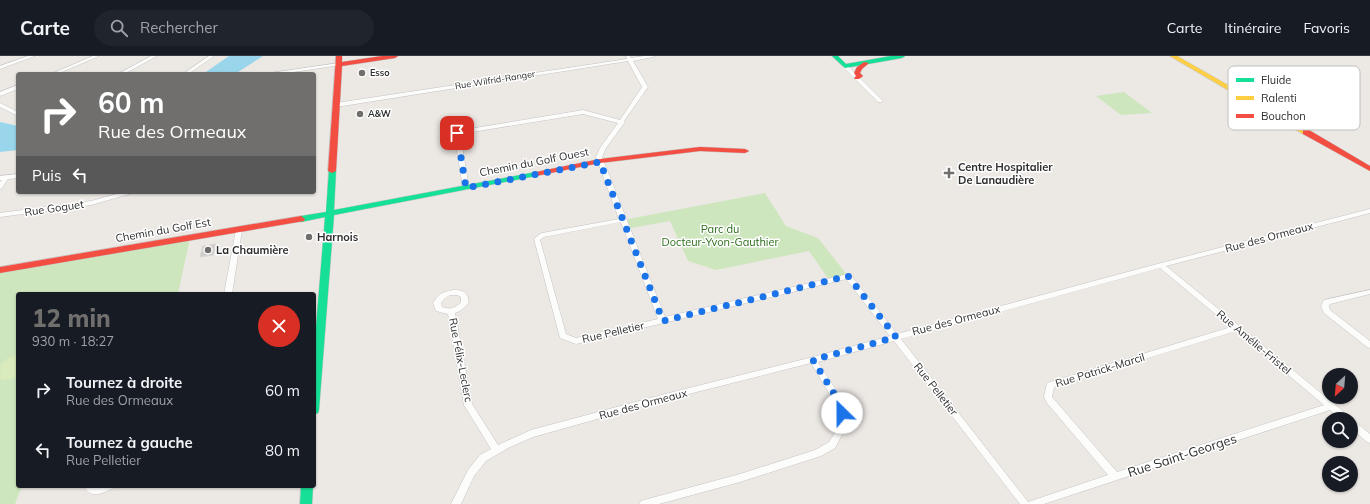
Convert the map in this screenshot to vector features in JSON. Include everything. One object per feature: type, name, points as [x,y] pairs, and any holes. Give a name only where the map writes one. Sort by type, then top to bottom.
[{"type":"street","points":[[0,68],[33,56]]},
{"type":"street","points":[[58,72],[96,56]]},
{"type":"street","points":[[124,72],[155,56]]},
{"type":"street","points":[[188,72],[212,56]]},
{"type":"street","points":[[280,72],[339,60],[395,56]]},
{"type":"street","name":"Rue Wilfrid-Ranger","points":[[336,105],[629,58],[653,56]]},
{"type":"street","points":[[834,56],[880,101]]},
{"type":"street","points":[[839,56],[858,62],[871,61]]},
{"type":"street","points":[[845,66],[902,56]]},
{"type":"street","points":[[1173,56],[1228,88]]},
{"type":"street","points":[[1180,56],[1228,84]]},
{"type":"street","points":[[629,58],[645,87],[603,148],[599,157],[663,321]]},
{"type":"street","points":[[316,359],[330,214],[339,60]]},
{"type":"street","points":[[858,78],[860,76],[857,73],[859,67],[871,61]]},
{"type":"street","points":[[0,94],[16,88]]},
{"type":"street","points":[[0,106],[16,113]]},
{"type":"street","points":[[466,188],[457,133],[583,112],[622,122]]},
{"type":"street","points":[[1302,130],[1370,169]]},
{"type":"street","points":[[1309,130],[1370,165]]},
{"type":"street","name":"Chemin du Golf Ouest","points":[[330,214],[600,162],[700,149],[745,150]]},
{"type":"street","points":[[0,187],[3,178],[16,176]]},
{"type":"street","name":"Rue Goguet","points":[[0,215],[91,203],[124,194]]},
{"type":"street","name":"Rue des Ormeaux","points":[[456,504],[471,473],[483,458],[531,434],[665,397],[813,360],[1161,265],[1370,211]]},
{"type":"street","name":"Chemin du Golf Est","points":[[0,270],[330,214]]},
{"type":"street","name":"Rue Pelletier","points":[[623,220],[542,235],[537,239],[563,336],[576,341],[848,276],[1024,504]]},
{"type":"street","points":[[228,292],[239,230]]},
{"type":"street","name":"Rue Amélie-Fristel","points":[[1161,265],[1338,412]]},
{"type":"street","points":[[1370,292],[1327,302],[1325,306],[1327,311],[1370,345]]},
{"type":"street","name":"Rue Félix-Leclerc","points":[[451,311],[468,405],[497,450]]},
{"type":"street","name":"Rue Patrick-Marcil","points":[[1116,477],[1050,401],[1048,397],[1050,385],[1238,328]]},
{"type":"street","points":[[644,504],[747,476],[818,453],[832,445],[840,431],[842,413],[838,400],[813,360]]},
{"type":"street","name":"Rue Saint-Georges","points":[[1032,504],[1331,406]]},
{"type":"street","points":[[1358,429],[1370,439]]},
{"type":"street","points":[[91,488],[94,491],[103,488]]},
{"type":"street","points":[[306,504],[307,488]]},
{"type":"green space","points":[[1124,92],[1152,113],[1121,115],[1096,96]]},
{"type":"green space","name":"Parc du Docteur-Yvon-Gauthier","points":[[765,193],[786,226],[818,238],[848,276],[830,281],[809,251],[716,270],[688,261],[670,221],[626,229],[623,220]]},
{"type":"green space","points":[[190,238],[178,292],[16,292],[16,488],[21,488],[15,504],[0,504],[0,269]]},
{"type":"green space","points":[[16,356],[16,377],[3,380],[0,378],[1,364],[8,358]]},
{"type":"water","points":[[229,56],[263,56],[238,72],[206,72]]},
{"type":"water","points":[[0,122],[16,126],[16,150],[0,152]]},
{"type":"building","name":"La Chaumière","points":[[216,244],[213,255],[200,257],[203,246]]},
{"type":"traffic: fast","points":[[835,56],[845,66],[902,56]]},
{"type":"traffic: fast","points":[[316,386],[328,245],[332,171]]},
{"type":"traffic: fast","points":[[301,219],[536,174]]},
{"type":"traffic: fast","points":[[306,504],[307,488]]},
{"type":"traffic: slow","points":[[1173,56],[1228,87]]},
{"type":"traffic: slow","points":[[1302,130],[1306,132]]},
{"type":"traffic: jam","points":[[332,171],[339,56]]},
{"type":"traffic: jam","points":[[339,64],[395,56]]},
{"type":"traffic: jam","points":[[857,78],[860,76],[857,73],[859,68],[866,63]]},
{"type":"traffic: jam","points":[[1306,132],[1370,169]]},
{"type":"traffic: jam","points":[[536,174],[600,161],[700,149],[745,151]]},
{"type":"traffic: jam","points":[[0,270],[301,219]]},
{"type":"place","name":"Esso","points":[[362,73]]},
{"type":"place","name":"A&W","points":[[360,114]]},
{"type":"place","name":"Centre Hospitalier De Lanaudière","points":[[949,173]]},
{"type":"place","name":"Harnois","points":[[309,237]]},
{"type":"place","name":"La Chaumière","points":[[208,250]]},
{"type":"route","points":[[457,133],[466,188],[600,162],[663,321],[848,276],[896,337],[813,360],[838,400],[842,413]]}]
